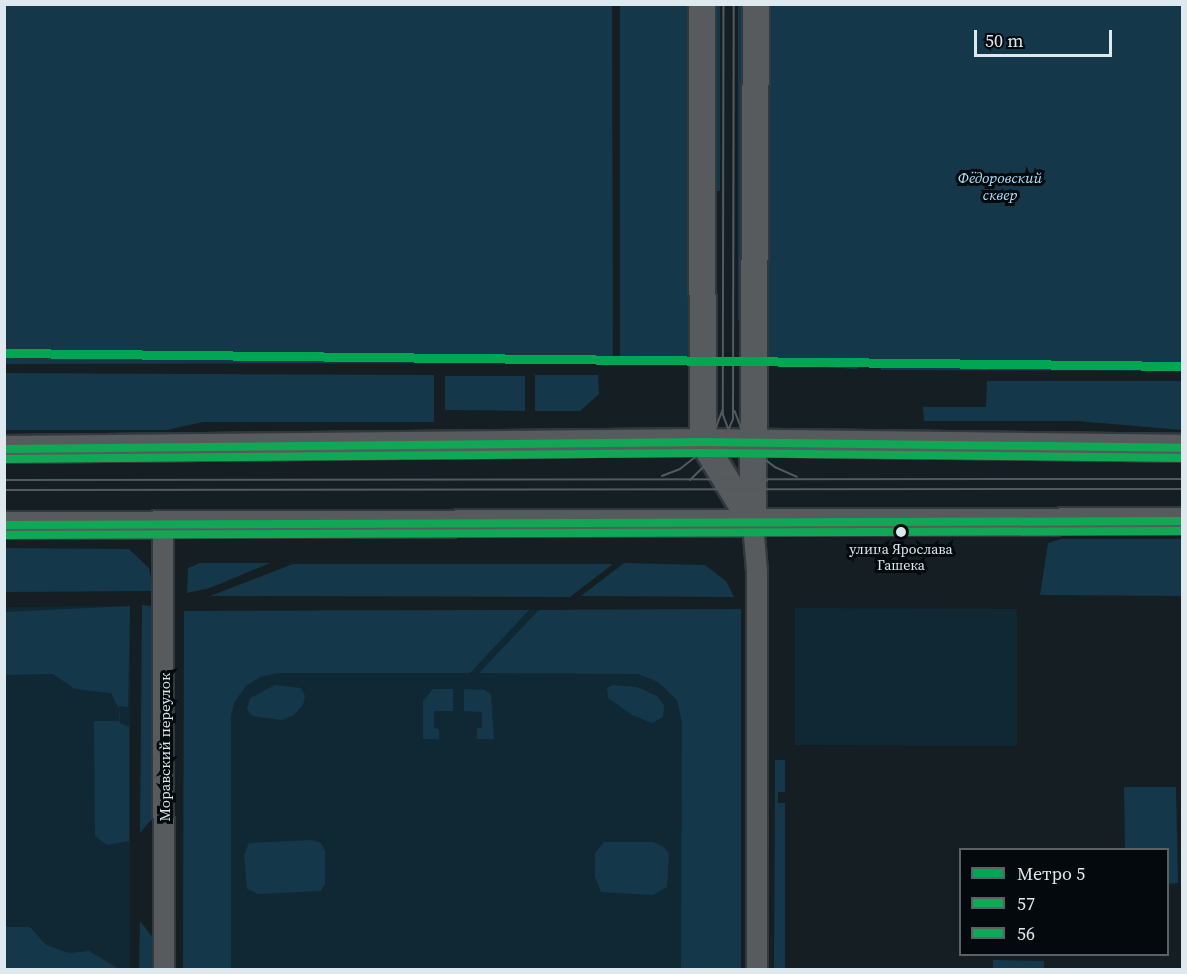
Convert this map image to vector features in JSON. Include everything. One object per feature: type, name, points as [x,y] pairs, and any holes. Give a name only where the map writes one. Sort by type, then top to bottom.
[{"type":"street","points":[[702,4],[703,442],[753,524]]},
{"type":"street","points":[[756,4],[753,524],[758,571],[757,969]]},
{"type":"street","points":[[4,449],[703,442],[1182,448]]},
{"type":"street","points":[[4,525],[1182,521]]},
{"type":"street","name":"Моравский переулок","points":[[163,525],[164,969]]},
{"type":"shaded area","points":[[130,606],[130,969],[5,969],[4,607]]},
{"type":"shaded area","points":[[795,608],[1017,609],[1017,746],[795,745]]},
{"type":"shaded area","points":[[741,609],[741,969],[183,970],[184,611]]},
{"type":"green space","points":[[720,4],[720,191],[714,191],[714,5]]},
{"type":"green space","points":[[4,5],[612,5],[613,363],[5,364]]},
{"type":"green space","points":[[620,5],[690,5],[690,358],[684,358],[678,365],[620,365]]},
{"type":"green space","points":[[738,5],[745,5],[745,320],[738,320]]},
{"type":"green space","name":"Фёдоровский сквер","points":[[769,5],[1182,5],[1182,371],[881,370],[881,366],[858,366],[857,369],[769,364]]},
{"type":"green space","points":[[5,373],[434,375],[434,422],[203,422],[167,430],[5,430]]},
{"type":"green space","points":[[535,375],[598,375],[599,394],[580,411],[535,411]]},
{"type":"green space","points":[[445,376],[525,376],[525,411],[445,410]]},
{"type":"green space","points":[[987,381],[1182,381],[1182,430],[1077,421],[924,421],[923,407],[986,407]]},
{"type":"green space","points":[[1061,539],[1182,539],[1182,596],[1040,595],[1048,543]]},
{"type":"green space","points":[[4,548],[129,549],[149,568],[154,591],[5,592]]},
{"type":"green space","points":[[200,563],[270,563],[210,588],[187,593],[188,568]]},
{"type":"green space","points":[[624,563],[705,565],[726,581],[734,597],[581,596]]},
{"type":"green space","points":[[293,564],[613,564],[570,597],[210,596]]},
{"type":"green space","points":[[142,605],[154,606],[153,811],[151,820],[140,833]]},
{"type":"green space","points":[[130,606],[128,707],[119,706],[120,723],[129,727],[129,841],[107,845],[95,836],[94,721],[119,721],[119,709],[111,693],[75,689],[53,674],[5,675],[5,612]]},
{"type":"green space","points":[[741,609],[741,969],[681,969],[682,722],[677,700],[658,682],[638,674],[479,673],[539,610]]},
{"type":"green space","points":[[529,610],[470,673],[277,673],[260,677],[246,686],[235,701],[231,715],[231,969],[183,969],[184,611]]},
{"type":"green space","points":[[275,685],[301,688],[305,696],[303,705],[294,715],[282,720],[252,716],[247,709],[250,698]]},
{"type":"green space","points":[[612,685],[637,687],[657,696],[664,705],[663,717],[652,723],[632,715],[608,698],[607,688]]},
{"type":"green space","points":[[433,689],[453,689],[453,711],[434,711],[434,728],[439,729],[439,739],[423,739],[423,701]]},
{"type":"green space","points":[[464,689],[485,690],[491,694],[494,739],[477,739],[477,728],[482,728],[482,712],[464,711]]},
{"type":"green space","points":[[775,760],[785,760],[785,792],[778,792],[778,803],[785,803],[785,970],[774,969]]},
{"type":"green space","points":[[1124,787],[1176,787],[1178,883],[1169,884],[1169,848],[1125,848]]},
{"type":"green space","points":[[312,840],[321,843],[325,851],[325,884],[321,891],[258,894],[247,889],[244,855],[249,843]]},
{"type":"green space","points":[[604,842],[653,842],[664,847],[669,854],[667,887],[653,895],[601,892],[595,877],[595,853]]},
{"type":"green space","points":[[140,921],[153,938],[153,969],[139,969]]},
{"type":"green space","points":[[5,927],[30,927],[46,945],[69,953],[89,951],[119,969],[5,969]]},
{"type":"green space","points":[[993,960],[1044,961],[1044,969],[993,969]]},
{"type":"tram line","points":[[724,4],[723,414],[737,451],[767,480]]},
{"type":"tram line","points":[[690,480],[718,453],[733,419],[734,4]]},
{"type":"tram line","points":[[662,476],[680,469],[698,455],[713,435],[722,411]]},
{"type":"tram line","points":[[735,411],[744,435],[758,454],[775,467],[797,477]]},
{"type":"tram line","points":[[4,480],[1182,479]]},
{"type":"tram line","points":[[4,490],[1182,489]]},
{"type":"metro line","name":"5","points":[[4,353],[1182,366]]},
{"type":"transit line","name":"57","points":[[4,449],[703,442],[1182,448]]},
{"type":"transit line","name":"56","points":[[4,459],[703,453],[1182,458]]},
{"type":"transit line","name":"57","points":[[4,525],[1182,521]]},
{"type":"transit line","name":"56","points":[[4,535],[1182,531]]},
{"type":"place","name":"улица Ярослава Гашека","points":[[901,532]]}]
